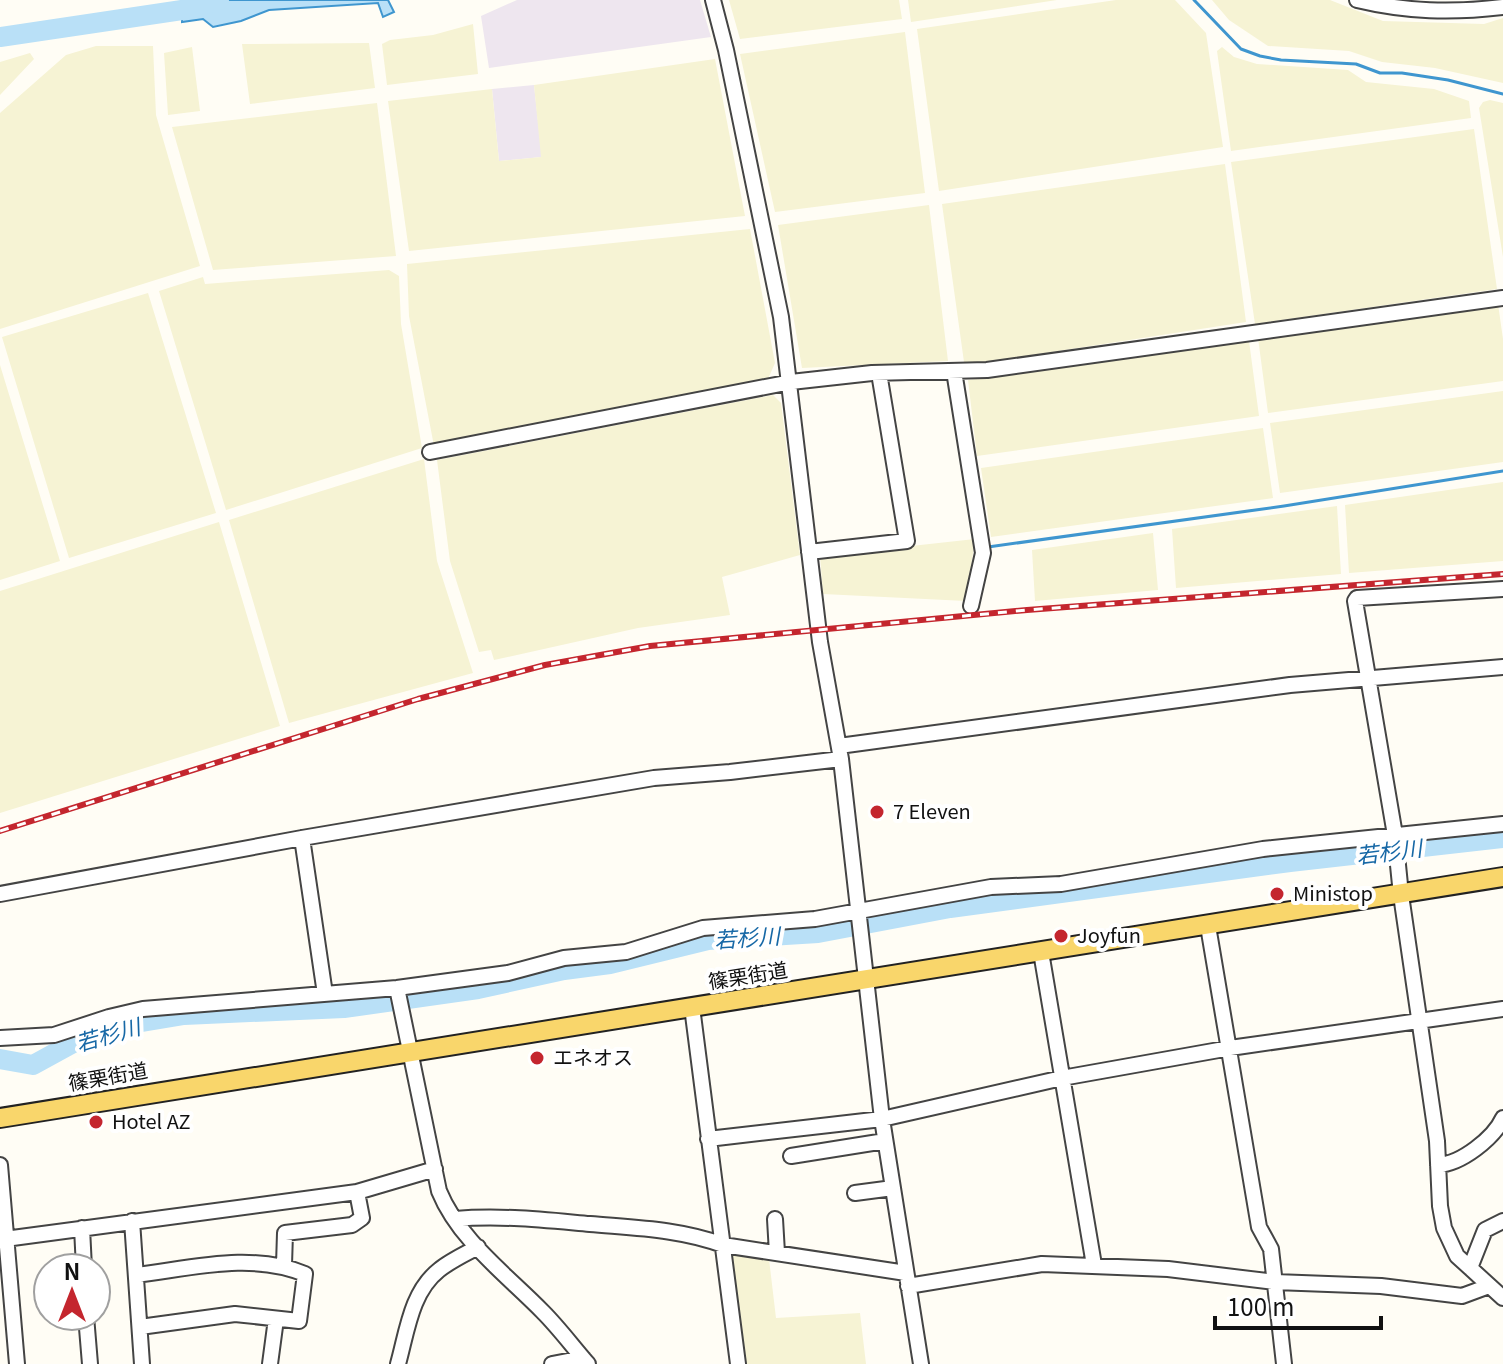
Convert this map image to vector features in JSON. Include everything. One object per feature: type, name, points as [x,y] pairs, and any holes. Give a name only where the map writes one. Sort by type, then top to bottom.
[{"type":"main road","name":"篠栗街道","points":[[0,1118],[1503,877]]},
{"type":"street","points":[[713,0],[768,249],[791,382],[820,642],[840,752],[882,1119],[921,1364]]},
{"type":"street","points":[[1357,0],[1386,7],[1456,13],[1503,7]]},
{"type":"street","points":[[430,452],[791,382],[879,373],[954,371],[1049,363],[1503,298]]},
{"type":"street","points":[[954,371],[983,553],[971,606]]},
{"type":"street","points":[[809,552],[907,541],[879,373]]},
{"type":"street","points":[[1503,589],[1357,598],[1355,601],[1395,835],[1437,1141],[1444,1228],[1457,1256],[1503,1298]]},
{"type":"street","points":[[0,894],[654,778],[730,772],[840,752],[1366,677],[1503,667]]},
{"type":"street","points":[[0,1038],[54,1035],[143,1009],[397,988],[508,973],[564,958],[626,952],[703,928],[815,919],[991,887],[1061,884],[1263,849],[1503,824]]},
{"type":"street","points":[[302,838],[325,994]]},
{"type":"street","points":[[1208,926],[1259,1227],[1271,1249],[1284,1364]]},
{"type":"street","points":[[1041,952],[1094,1265]]},
{"type":"street","points":[[397,988],[439,1191],[446,1207],[478,1247],[546,1314],[585,1361]]},
{"type":"street","points":[[692,1007],[738,1364]]},
{"type":"street","points":[[708,1139],[882,1119],[1062,1078],[1230,1048],[1503,1009]]},
{"type":"street","points":[[1438,1165],[1448,1165],[1486,1141],[1496,1133],[1503,1118]]},
{"type":"street","points":[[791,1156],[885,1141]]},
{"type":"street","points":[[0,1165],[17,1364]]},
{"type":"street","points":[[5,1239],[357,1192],[435,1169]]},
{"type":"street","points":[[855,1193],[893,1188]]},
{"type":"street","points":[[284,1265],[285,1233],[352,1225],[362,1218],[357,1192]]},
{"type":"street","points":[[455,1219],[490,1216],[666,1231],[698,1236],[723,1245],[907,1279],[1042,1264],[1168,1269],[1275,1282],[1381,1286],[1462,1296],[1489,1286]]},
{"type":"street","points":[[775,1219],[777,1253]]},
{"type":"street","points":[[132,1221],[142,1364]]},
{"type":"street","points":[[1470,1268],[1485,1230],[1503,1221]]},
{"type":"street","points":[[82,1228],[83,1252]]},
{"type":"street","points":[[398,1364],[410,1316],[429,1279],[439,1269],[478,1247]]},
{"type":"street","points":[[137,1275],[255,1261],[284,1265],[305,1274],[299,1321],[235,1314],[140,1327]]},
{"type":"street","points":[[270,1364],[276,1319]]},
{"type":"street","points":[[87,1332],[90,1364]]},
{"type":"street","points":[[552,1364],[585,1361]]},
{"type":"shaded area","points":[[517,0],[700,0],[711,37],[489,68],[481,16]]},
{"type":"shaded area","points":[[729,0],[899,0],[902,19],[740,39]]},
{"type":"shaded area","points":[[908,0],[1057,0],[911,22]]},
{"type":"shaded area","points":[[1116,0],[1175,0],[1206,33],[1223,147],[939,191],[917,29]]},
{"type":"shaded area","points":[[1212,0],[1330,0],[1383,21],[1484,24],[1503,18],[1503,83],[1435,68],[1382,62],[1349,51],[1268,46],[1229,20]]},
{"type":"shaded area","points":[[473,24],[478,74],[387,85],[382,44]]},
{"type":"shaded area","points":[[905,32],[925,193],[775,212],[740,54]]},
{"type":"shaded area","points":[[369,43],[375,88],[250,104],[242,44]]},
{"type":"shaded area","points":[[96,46],[153,46],[156,115],[200,266],[0,329],[0,113],[66,55]]},
{"type":"shaded area","points":[[192,47],[200,111],[168,115],[164,53]]},
{"type":"shaded area","points":[[1222,47],[1234,57],[1257,64],[1348,70],[1366,82],[1434,89],[1469,101],[1471,118],[1231,151],[1217,51]]},
{"type":"shaded area","points":[[30,53],[34,59],[0,95],[0,62]]},
{"type":"shaded area","points":[[715,59],[745,216],[409,251],[388,101],[492,89],[499,161],[541,157],[534,85]]},
{"type":"shaded area","points":[[534,85],[542,157],[499,161],[492,89]]},
{"type":"shaded area","points":[[1483,102],[1503,103],[1503,257],[1479,108]]},
{"type":"shaded area","points":[[377,103],[396,256],[213,270],[172,127]]},
{"type":"shaded area","points":[[1474,129],[1497,289],[1255,324],[1231,162]]},
{"type":"shaded area","points":[[1225,164],[1246,322],[974,364],[964,362],[942,204]]},
{"type":"shaded area","points":[[929,205],[948,361],[802,368],[778,225]]},
{"type":"shaded area","points":[[750,229],[775,363],[768,379],[434,446],[409,316],[407,264]]},
{"type":"shaded area","points":[[389,270],[399,276],[401,324],[422,448],[226,510],[159,291],[203,277],[205,284]]},
{"type":"shaded area","points":[[148,293],[216,513],[69,558],[2,337]]},
{"type":"shaded area","points":[[1498,304],[1503,339],[1503,381],[1268,413],[1258,338]]},
{"type":"shaded area","points":[[1249,341],[1259,416],[977,456],[968,380]]},
{"type":"shaded area","points":[[0,365],[60,561],[0,580]]},
{"type":"shaded area","points":[[1503,391],[1503,462],[1280,493],[1270,423]]},
{"type":"shaded area","points":[[773,395],[781,403],[800,555],[722,577],[730,615],[638,628],[494,660],[491,650],[479,652],[450,561],[437,460]]},
{"type":"shaded area","points":[[1263,428],[1273,498],[991,537],[981,468]]},
{"type":"shaded area","points":[[424,459],[437,561],[473,673],[289,723],[229,520]]},
{"type":"shaded area","points":[[1503,482],[1503,561],[1349,573],[1345,505]]},
{"type":"shaded area","points":[[1337,506],[1341,574],[1176,588],[1172,529]]},
{"type":"shaded area","points":[[219,522],[280,726],[0,813],[0,591]]},
{"type":"shaded area","points":[[1153,533],[1158,590],[1035,601],[1032,550]]},
{"type":"shaded area","points":[[975,539],[966,601],[823,594],[820,556]]},
{"type":"shaded area","points":[[728,1251],[769,1259],[776,1318],[860,1313],[866,1364],[743,1364]]},
{"type":"water","points":[[182,0],[388,0],[394,12],[383,17],[378,3],[269,10],[213,27],[203,19],[182,22]]},
{"type":"waterway","points":[[0,37],[182,10],[219,0]]},
{"type":"waterway","points":[[1194,0],[1241,49],[1260,56],[1356,64],[1380,73],[1448,80],[1503,94]]},
{"type":"waterway","points":[[988,547],[1284,506],[1503,471]]},
{"type":"waterway","name":"若杉川","points":[[0,1059],[33,1065],[86,1036],[118,1026],[184,1015],[344,1008],[478,989],[564,970],[610,964],[708,940],[818,933],[950,908],[1290,862],[1503,838]]},
{"type":"railway","points":[[0,831],[418,699],[545,665],[650,646],[1027,610],[1503,574]]},
{"type":"place","name":"7 Eleven","points":[[877,812]]},
{"type":"place","name":"Ministop","points":[[1277,894]]},
{"type":"place","name":"Joyfun","points":[[1061,936]]},
{"type":"place","name":"エネオス","points":[[537,1058]]},
{"type":"place","name":"Hotel AZ","points":[[96,1122]]}]
